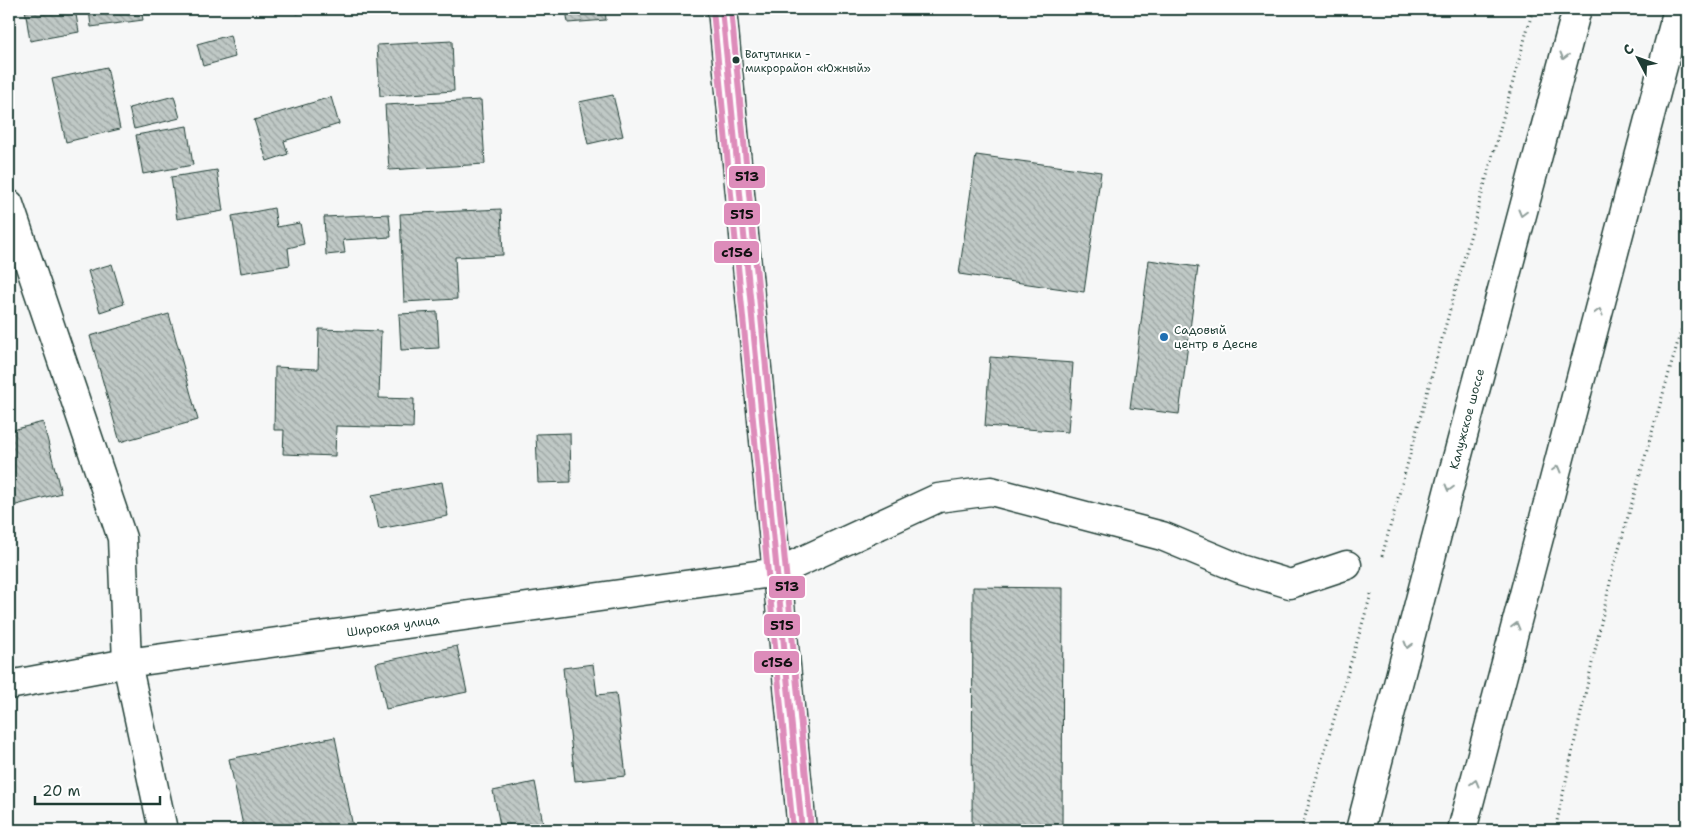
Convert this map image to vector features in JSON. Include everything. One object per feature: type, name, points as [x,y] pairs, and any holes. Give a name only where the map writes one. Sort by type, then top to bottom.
[{"type":"main road","points":[[722,9],[802,826]]},
{"type":"main road","name":"Калужское шоссе","points":[[1360,830],[1457,457],[1577,9]]},
{"type":"main road","points":[[1462,830],[1678,9]]},
{"type":"main road","points":[[9,204],[122,538],[127,663],[163,830]]},
{"type":"main road","name":"Широкая улица","points":[[9,685],[127,663],[778,572],[938,498],[991,491],[1162,536],[1241,569],[1290,584],[1347,565]]},
{"type":"path","points":[[1380,562],[1533,9]]},
{"type":"path","points":[[1555,830],[1613,569],[1687,310]]},
{"type":"path","points":[[1301,830],[1374,586]]},
{"type":"building","points":[[25,9],[75,9],[79,32],[30,41]]},
{"type":"building","points":[[89,9],[141,9],[143,20],[91,27]]},
{"type":"building","points":[[295,9],[309,9],[297,14]]},
{"type":"building","points":[[566,9],[605,9],[606,20],[568,23]]},
{"type":"building","points":[[9,26],[13,50],[9,51]]},
{"type":"building","points":[[230,35],[235,57],[203,66],[197,44]]},
{"type":"building","points":[[452,41],[454,91],[380,96],[377,45]]},
{"type":"building","points":[[107,67],[120,129],[66,142],[52,79]]},
{"type":"building","points":[[613,95],[623,136],[588,144],[579,102]]},
{"type":"building","points":[[174,96],[180,118],[134,129],[129,108]]},
{"type":"building","points":[[331,97],[339,124],[284,141],[288,154],[267,161],[254,120]]},
{"type":"building","points":[[481,100],[485,164],[389,170],[385,105]]},
{"type":"building","points":[[187,126],[193,165],[143,174],[136,135]]},
{"type":"building","points":[[976,155],[1101,172],[1084,292],[959,274]]},
{"type":"building","points":[[217,170],[223,211],[177,219],[171,177]]},
{"type":"building","points":[[274,208],[277,227],[300,223],[304,244],[288,248],[290,265],[241,273],[232,216]]},
{"type":"building","points":[[501,209],[503,255],[455,257],[457,299],[404,302],[400,214]]},
{"type":"building","points":[[389,214],[391,237],[343,240],[345,253],[326,255],[324,217]]},
{"type":"building","name":"Садовый центр в Десне","points":[[1149,260],[1198,267],[1179,414],[1130,408]]},
{"type":"building","points":[[112,264],[124,304],[100,312],[88,271]]},
{"type":"building","points":[[437,312],[439,348],[401,350],[399,314]]},
{"type":"building","points":[[169,314],[198,420],[120,442],[90,336]]},
{"type":"building","points":[[319,329],[381,331],[379,398],[414,399],[413,428],[336,426],[335,456],[283,454],[284,430],[274,430],[275,367],[318,369]]},
{"type":"building","points":[[990,357],[1073,363],[1068,432],[985,426]]},
{"type":"building","points":[[43,422],[61,493],[9,507],[9,431]]},
{"type":"building","points":[[570,433],[571,482],[538,483],[536,434]]},
{"type":"building","points":[[442,482],[448,516],[379,529],[372,495]]},
{"type":"building","points":[[973,587],[1063,588],[1062,830],[972,830]]},
{"type":"building","points":[[457,646],[467,692],[386,709],[376,663]]},
{"type":"building","points":[[593,664],[597,695],[616,693],[626,776],[575,781],[563,668]]},
{"type":"building","points":[[335,737],[353,827],[337,830],[244,830],[229,759]]},
{"type":"building","points":[[535,782],[543,823],[501,830],[493,791]]},
{"type":"transit line","name":"515","points":[[722,9],[802,830]]},
{"type":"transit line","name":"513","points":[[731,9],[811,829]]},
{"type":"transit line","name":"с156","points":[[713,10],[793,830]]},
{"type":"place","name":"Ватутинки - микрорайон «Южный»","points":[[736,60]]},
{"type":"place","name":"Садовый центр в Десне","points":[[1164,337]]}]
